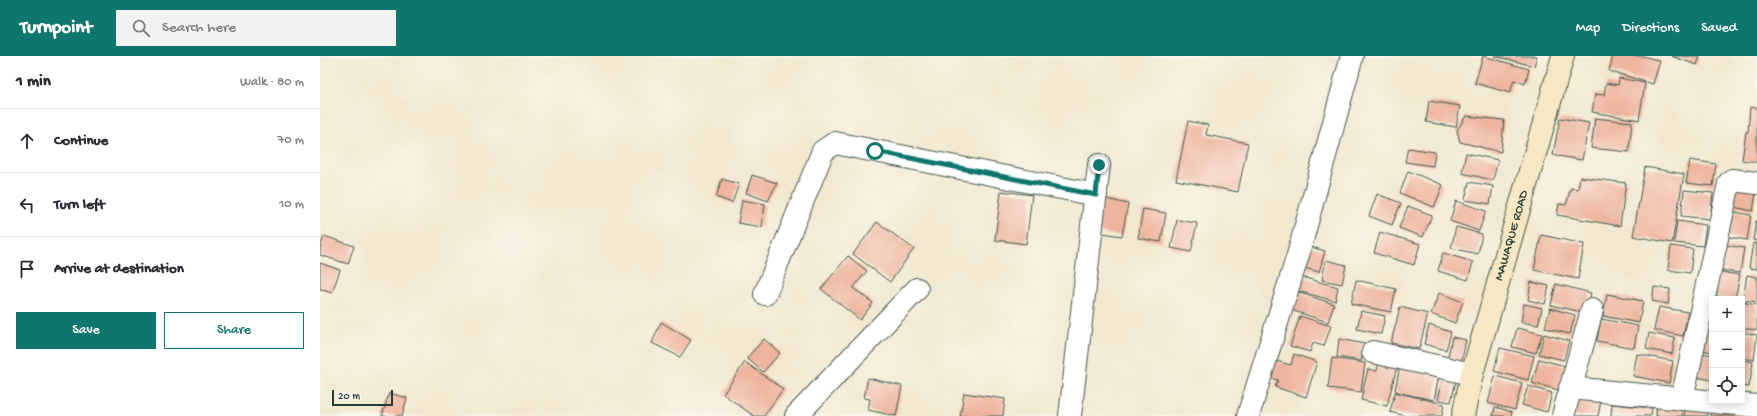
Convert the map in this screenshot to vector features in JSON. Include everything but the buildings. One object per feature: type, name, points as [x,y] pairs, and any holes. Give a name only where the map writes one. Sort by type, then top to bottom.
[{"type":"main road","name":"MAWAQUE ROAD","points":[[1463,416],[1472,374],[1563,56]]},
{"type":"street","points":[[1248,416],[1299,251],[1352,56]]},
{"type":"street","points":[[765,294],[823,151],[835,143],[1096,195]]},
{"type":"street","points":[[1070,416],[1099,165]]},
{"type":"street","points":[[1682,399],[1730,183],[1732,180],[1757,183]]},
{"type":"street","points":[[796,416],[917,289]]},
{"type":"street","points":[[1563,416],[1592,310]]},
{"type":"street","points":[[1373,352],[1472,374]]},
{"type":"street","points":[[1570,388],[1757,406]]},
{"type":"route","points":[[875,151],[1096,195],[1099,165]]}]
